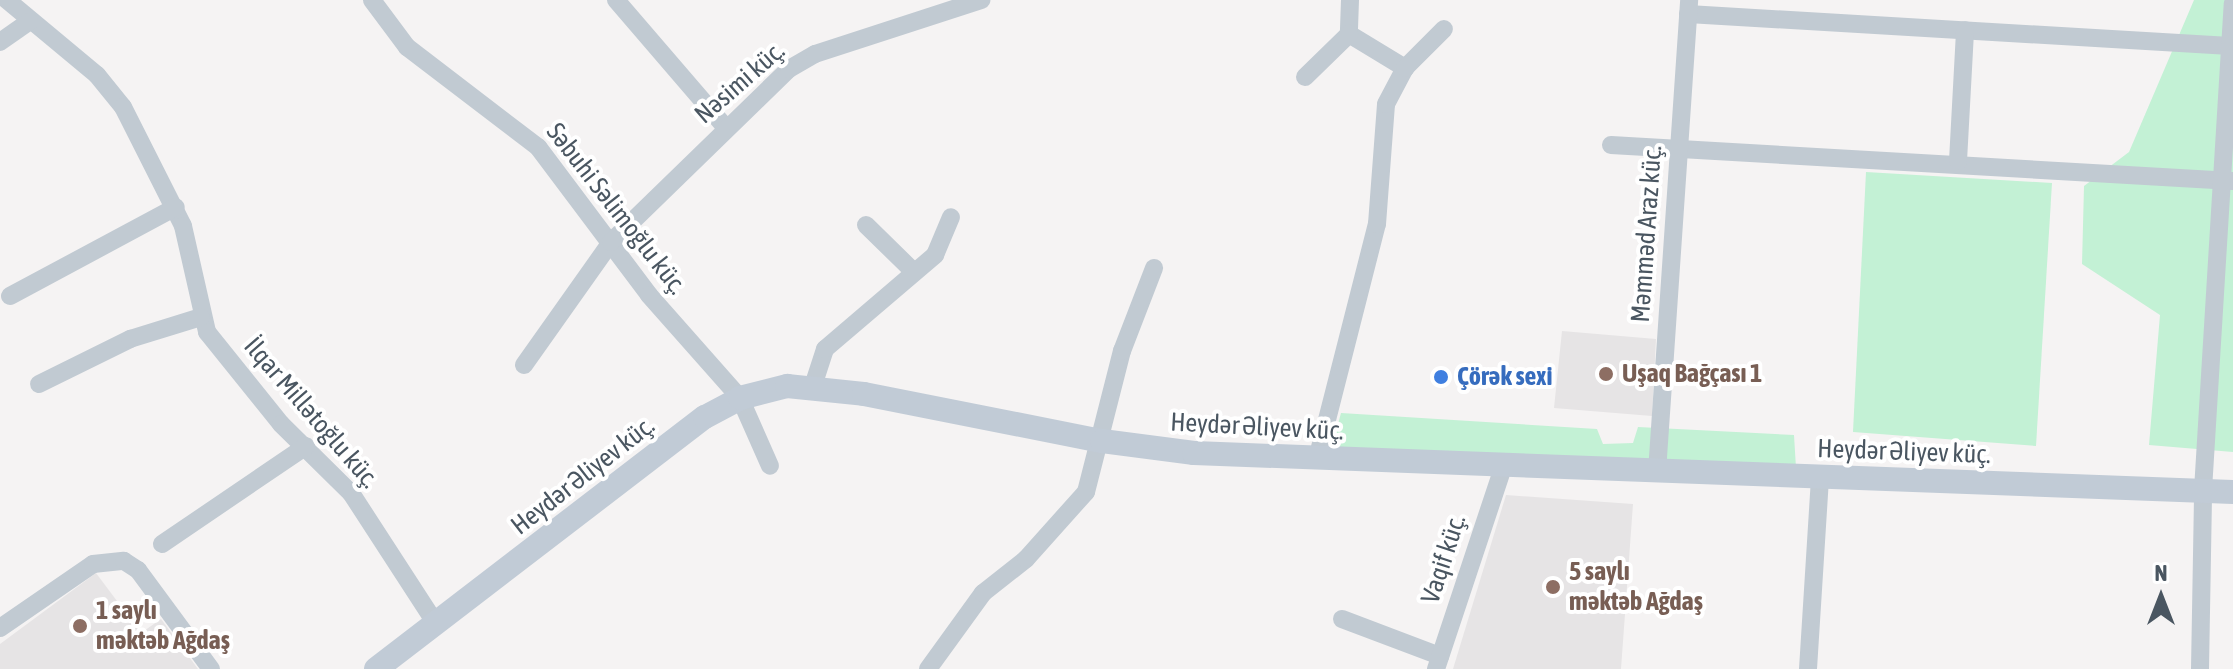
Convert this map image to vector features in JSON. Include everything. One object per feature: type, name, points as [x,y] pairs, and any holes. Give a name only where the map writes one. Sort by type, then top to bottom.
[{"type":"main road","name":"Heydər Əliyev küç.","points":[[376,669],[705,417],[740,398],[766,389],[813,386],[1102,441],[1317,459],[2233,492]]},
{"type":"street","name":"İlqar Millətoğlu küç.","points":[[7,0],[108,87],[176,207],[190,247],[201,317],[261,402],[351,493],[436,624]]},
{"type":"street","name":"Səbuhi Səlimoğlu küç.","points":[[372,0],[407,47],[538,147],[649,295],[740,398],[770,466]]},
{"type":"street","points":[[616,0],[726,128]]},
{"type":"street","name":"Nəsimi küç.","points":[[524,365],[611,242],[789,69],[815,54],[981,0]]},
{"type":"street","points":[[1305,77],[1349,34],[1350,0]]},
{"type":"street","points":[[2200,669],[2203,490],[2228,180],[2233,4]]},
{"type":"street","points":[[1689,7],[1965,30],[2230,46]]},
{"type":"street","name":"Məmməd Araz küç.","points":[[1657,472],[1689,7]]},
{"type":"street","points":[[0,42],[29,22]]},
{"type":"street","points":[[1317,459],[1377,224],[1386,104],[1405,68],[1444,29]]},
{"type":"street","points":[[1958,161],[1965,30]]},
{"type":"street","points":[[1349,34],[1405,68]]},
{"type":"street","points":[[1611,145],[1958,161],[2228,180]]},
{"type":"street","points":[[10,296],[176,207]]},
{"type":"street","points":[[813,386],[818,363],[837,335],[914,272],[944,242],[951,217]]},
{"type":"street","points":[[866,225],[914,272]]},
{"type":"street","points":[[928,669],[983,593],[1035,551],[1086,492],[1102,441],[1122,351],[1154,268]]},
{"type":"street","points":[[39,384],[130,339],[201,317]]},
{"type":"street","points":[[162,544],[306,446]]},
{"type":"street","name":"Vaqif küç.","points":[[1438,663],[1504,465]]},
{"type":"street","points":[[1808,669],[1820,477]]},
{"type":"street","points":[[0,628],[93,564],[124,561],[138,570],[211,669]]},
{"type":"street","points":[[1342,619],[1438,663]]},
{"type":"shaded area","name":"Uşaq Bağçası 1","points":[[1562,331],[1656,339],[1652,416],[1554,408]]},
{"type":"shaded area","name":"5 saylı məktəb Ağdaş","points":[[1506,495],[1633,504],[1621,669],[1453,669]]},
{"type":"shaded area","name":"1 saylı məktəb Ağdaş","points":[[96,573],[141,633],[161,619],[198,669],[0,669],[0,644]]},
{"type":"green space","points":[[2194,0],[2233,0],[2233,452],[2149,445],[2160,315],[2082,264],[2084,186],[2129,152]]},
{"type":"green space","points":[[1866,172],[2052,183],[2036,446],[1853,432]]},
{"type":"green space","points":[[1341,413],[1597,429],[1603,444],[1633,443],[1638,427],[1794,435],[1796,468],[1331,450]]},
{"type":"place","name":"Uşaq Bağçası 1","points":[[1606,374]]},
{"type":"place","name":"Çörək sexi","points":[[1441,377]]},
{"type":"place","name":"5 saylı məktəb Ağdaş","points":[[1553,587]]},
{"type":"place","name":"1 saylı məktəb Ağdaş","points":[[80,626]]}]
